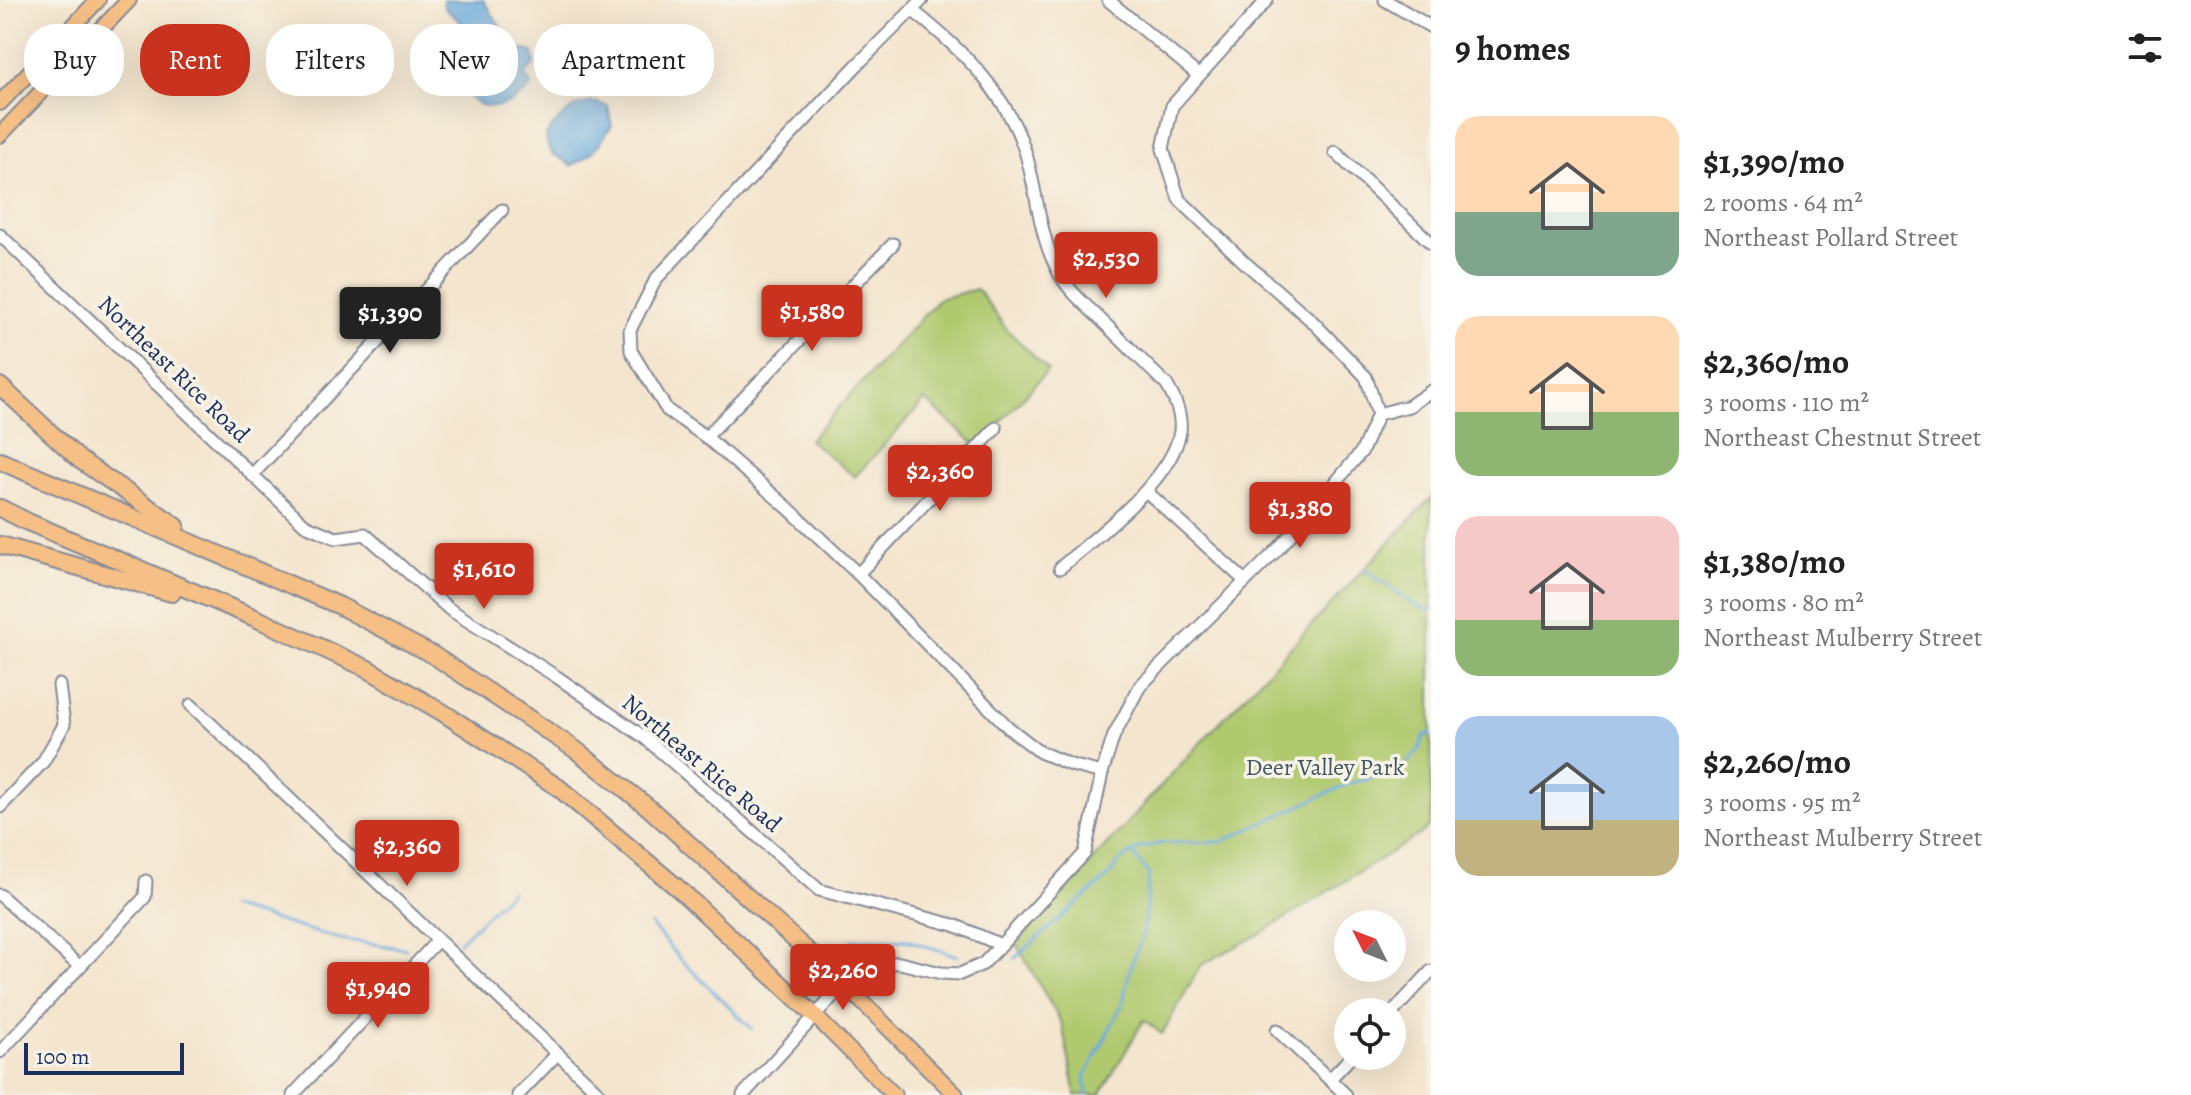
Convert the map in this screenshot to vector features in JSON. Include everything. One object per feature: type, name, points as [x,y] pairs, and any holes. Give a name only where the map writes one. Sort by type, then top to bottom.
[{"type":"highway","points":[[0,386],[80,460],[150,510],[222,554]]},
{"type":"highway","points":[[0,461],[340,606],[433,655],[576,750],[649,808],[844,984]]},
{"type":"highway","points":[[0,508],[366,668],[442,712],[559,788],[680,890],[815,1016]]},
{"type":"highway","points":[[0,545],[253,617]]},
{"type":"main road","points":[[0,103],[98,0]]},
{"type":"main road","points":[[0,135],[113,6],[129,0]]},
{"type":"main road","points":[[844,984],[956,1095]]},
{"type":"main road","points":[[815,1016],[894,1095]]},
{"type":"street","points":[[922,0],[656,279],[630,330],[631,351],[667,410],[706,437],[787,507],[858,574],[1009,728],[1040,752],[1102,773]]},
{"type":"street","points":[[1108,0],[1198,75]]},
{"type":"street","points":[[743,1095],[844,984],[873,962],[900,963],[941,973],[960,974],[983,964],[1085,853],[1102,773],[1114,735],[1140,686],[1245,581],[1362,451],[1378,414],[1366,377],[1312,321],[1243,261],[1179,199],[1163,149],[1172,106],[1267,0]]},
{"type":"street","points":[[1385,0],[1431,27]]},
{"type":"street","points":[[912,10],[941,32],[987,78],[1010,112],[1025,152],[1057,271],[1076,295],[1166,384],[1173,395],[1180,429],[1176,445],[1146,491],[1060,568]]},
{"type":"street","points":[[1335,152],[1431,243]]},
{"type":"street","points":[[252,475],[502,210]]},
{"type":"street","name":"Northeast Rice Road","points":[[0,235],[305,525],[336,538],[365,534],[449,609],[557,677],[644,737],[819,890],[954,925],[1001,945]]},
{"type":"street","points":[[706,437],[893,244]]},
{"type":"street","points":[[1378,414],[1409,406],[1431,391]]},
{"type":"street","points":[[858,574],[996,428]]},
{"type":"street","points":[[1146,491],[1245,581]]},
{"type":"street","points":[[0,807],[43,762],[64,725],[59,685]]},
{"type":"street","points":[[191,705],[601,1095]]},
{"type":"street","points":[[0,1052],[145,897],[146,881]]},
{"type":"street","points":[[0,895],[79,966]]},
{"type":"street","points":[[293,1095],[437,941]]},
{"type":"street","points":[[1406,998],[1431,971]]},
{"type":"street","points":[[1277,1030],[1346,1095]]},
{"type":"street","points":[[518,1095],[558,1053]]},
{"type":"street","points":[[1330,1079],[1339,1070]]},
{"type":"green space","points":[[977,289],[1008,331],[1048,370],[978,447],[925,400],[855,477],[809,440],[939,299]]},
{"type":"green space","name":"Deer Valley Park","points":[[1431,498],[1431,824],[1425,831],[1262,933],[1201,965],[1162,1034],[1144,1020],[1100,1095],[1076,1095],[1062,1024],[1016,944]]},
{"type":"water","points":[[443,0],[483,0],[499,24],[462,24],[444,7]]},
{"type":"water","points":[[518,48],[533,52],[534,65],[525,75],[532,86],[518,98],[501,106],[484,106],[468,96],[518,96]]},
{"type":"water","points":[[594,102],[608,106],[612,126],[594,151],[571,166],[552,153],[546,135],[567,112]]},
{"type":"waterway","points":[[1364,569],[1413,604],[1431,611]]},
{"type":"waterway","points":[[1015,958],[1108,877],[1119,862],[1139,848],[1163,843],[1221,842],[1348,784],[1400,771],[1419,750],[1424,736],[1431,733]]},
{"type":"waterway","points":[[1087,1095],[1085,1077],[1122,1005],[1130,969],[1143,934],[1149,874],[1132,853]]},
{"type":"waterway","points":[[459,942],[511,891]]},
{"type":"waterway","points":[[229,907],[340,939],[406,949]]},
{"type":"waterway","points":[[651,925],[682,961],[752,1029]]},
{"type":"waterway","points":[[852,940],[906,940],[958,956]]}]
